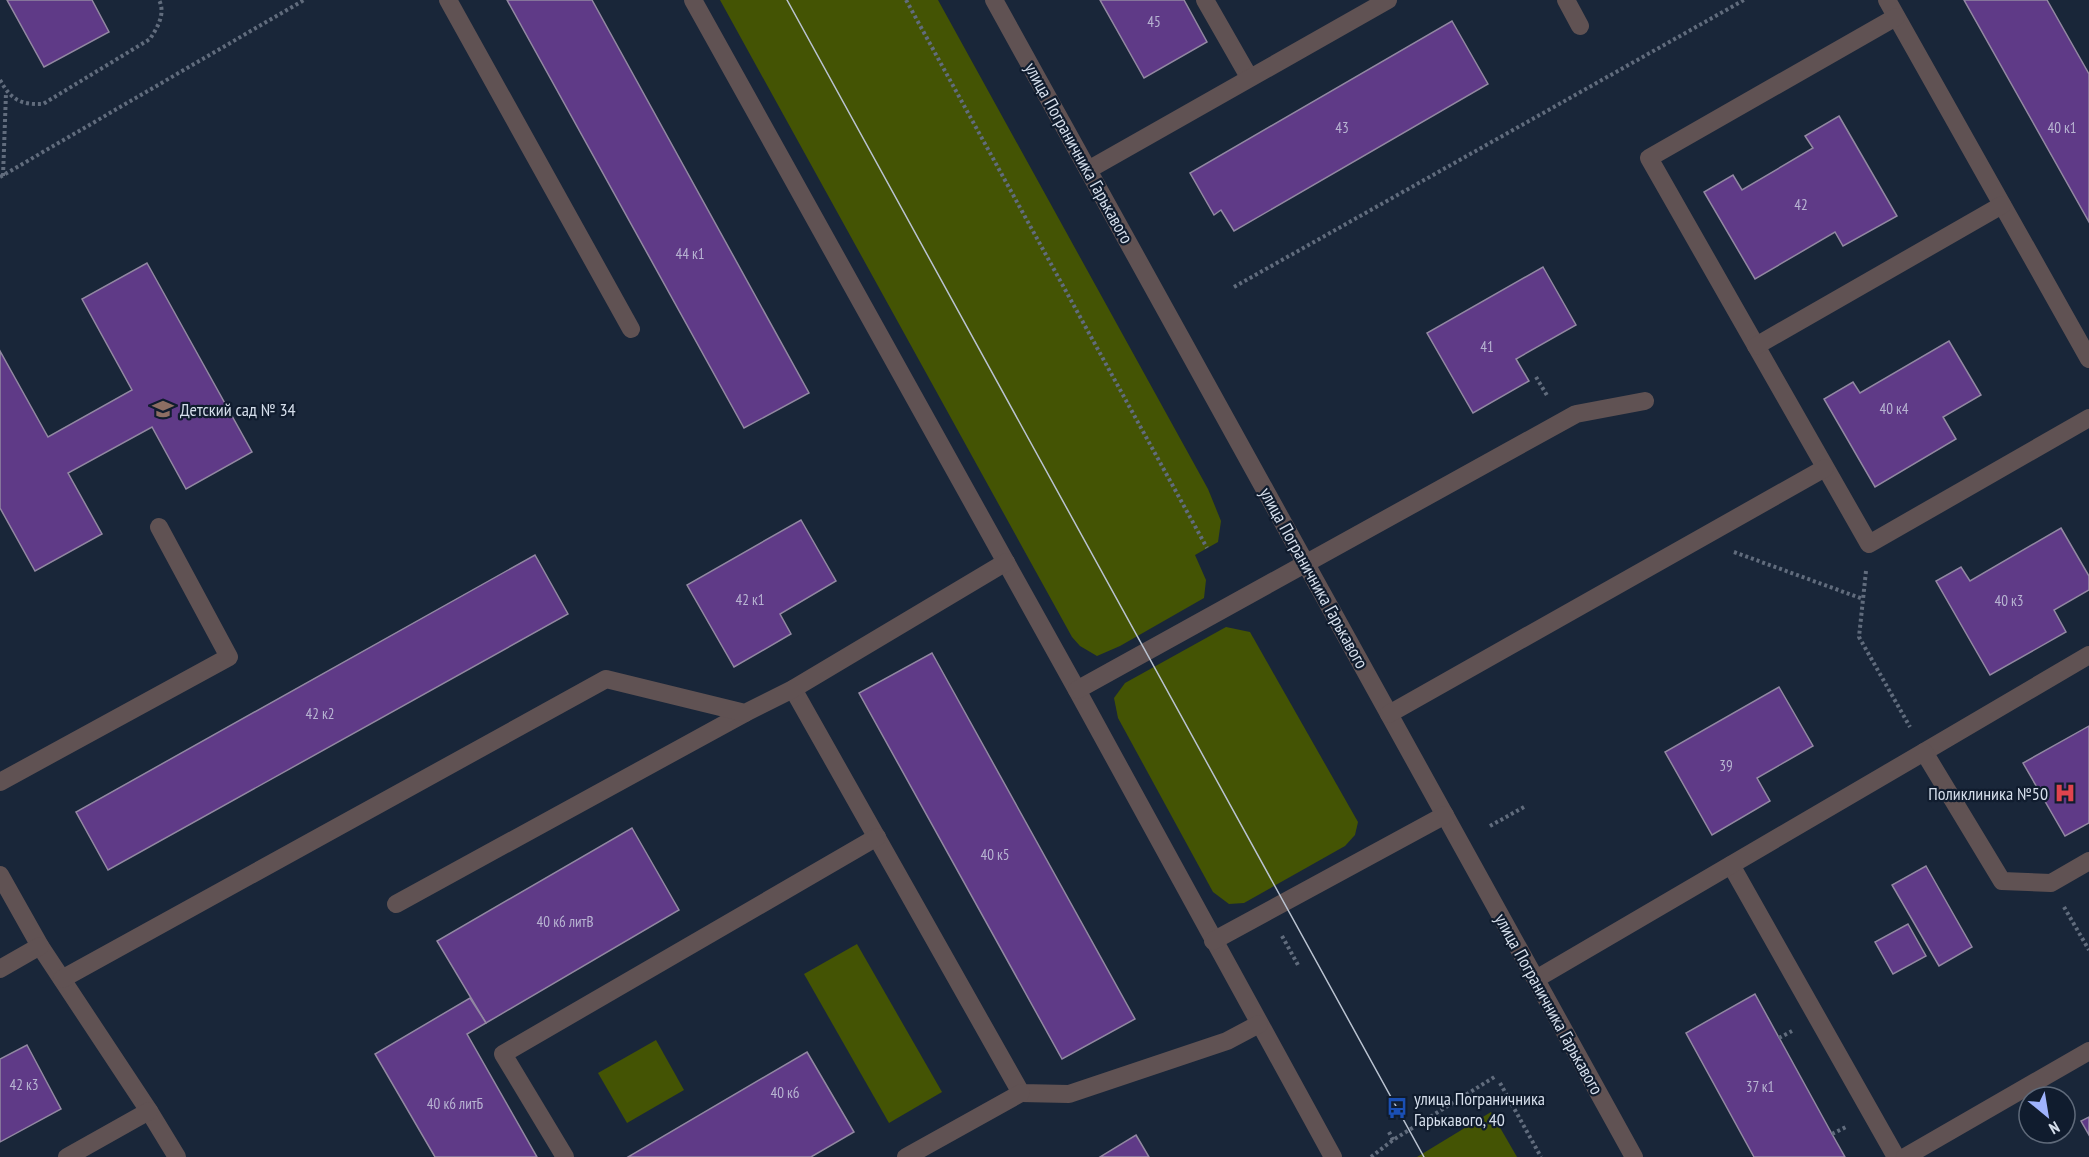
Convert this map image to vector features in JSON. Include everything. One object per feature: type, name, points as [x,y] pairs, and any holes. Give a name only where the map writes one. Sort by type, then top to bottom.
[{"type":"street","points":[[448,0],[631,329]]},
{"type":"street","points":[[693,0],[1077,690],[1333,1157]]},
{"type":"street","name":"улица Пограничника Гарькавого","points":[[994,0],[1634,1157]]},
{"type":"street","points":[[1205,0],[1249,77]]},
{"type":"street","points":[[1088,170],[1388,0]]},
{"type":"street","points":[[1566,0],[1580,26]]},
{"type":"street","points":[[1887,0],[2089,359]]},
{"type":"street","points":[[1896,17],[1649,158],[1869,544],[2089,418]]},
{"type":"street","points":[[1756,346],[2002,206]]},
{"type":"street","points":[[1077,690],[1576,414],[1645,401]]},
{"type":"street","points":[[1389,714],[1825,468]]},
{"type":"street","points":[[0,782],[229,657],[159,527]]},
{"type":"street","points":[[396,904],[793,689],[1006,562]]},
{"type":"street","points":[[1536,979],[2089,655]]},
{"type":"street","points":[[62,980],[606,679],[745,713]]},
{"type":"street","points":[[793,689],[1021,1093]]},
{"type":"street","points":[[1924,752],[2002,881],[2051,883],[2089,861]]},
{"type":"street","points":[[1213,941],[1445,815]]},
{"type":"street","points":[[565,1157],[503,1054],[877,837]]},
{"type":"street","points":[[1731,865],[1896,1157]]},
{"type":"street","points":[[0,875],[39,946],[177,1157]]},
{"type":"street","points":[[0,969],[39,946]]},
{"type":"street","points":[[906,1157],[928,1152],[1021,1093],[1069,1094],[1227,1041],[1259,1024]]},
{"type":"street","points":[[1905,1157],[2089,1051]]},
{"type":"street","points":[[67,1157],[149,1111]]},
{"type":"path","points":[[6,92],[26,105],[43,104],[150,39],[160,24],[161,4],[159,0]]},
{"type":"path","points":[[1,176],[304,0]]},
{"type":"path","points":[[906,0],[1207,548]]},
{"type":"path","points":[[1234,287],[1744,0]]},
{"type":"path","points":[[0,80],[6,92],[1,176]]},
{"type":"path","points":[[1699,539],[1863,598]]},
{"type":"path","points":[[1869,544],[1859,637],[1924,752]]},
{"type":"path","points":[[1490,826],[1524,807]]},
{"type":"path","points":[[2051,883],[2089,950]]},
{"type":"path","points":[[1281,933],[1298,965]]},
{"type":"path","points":[[1371,1157],[1393,1140],[1496,1076]]},
{"type":"path","points":[[1500,1083],[1541,1157]]},
{"type":"path","points":[[1389,1132],[1393,1140]]},
{"type":"green space","points":[[720,0],[938,0],[1208,489],[1221,521],[1218,542],[1195,555],[1206,580],[1204,598],[1120,646],[1097,656],[1080,646],[1072,637]]},
{"type":"green space","points":[[1226,627],[1250,632],[1358,822],[1355,835],[1345,846],[1244,903],[1229,904],[1213,892],[1118,718],[1114,698],[1125,683]]},
{"type":"green space","points":[[857,944],[942,1092],[889,1123],[804,974]]},
{"type":"green space","points":[[656,1040],[684,1090],[627,1123],[598,1073]]},
{"type":"green space","points":[[1491,1112],[1517,1157],[1417,1157]]},
{"type":"building","points":[[7,0],[92,0],[109,32],[44,67]]},
{"type":"building","points":[[507,0],[592,0],[809,393],[744,428]]},
{"type":"building","points":[[1100,0],[1184,0],[1207,42],[1144,78]]},
{"type":"building","points":[[1964,0],[2047,0],[2089,74],[2089,222]]},
{"type":"building","points":[[1452,21],[1488,84],[1234,231],[1221,210],[1214,215],[1190,173]]},
{"type":"building","points":[[1839,116],[1897,216],[1843,246],[1835,232],[1755,279],[1704,192],[1733,175],[1742,190],[1813,148],[1805,136]]},
{"type":"building","name":"Детский сад № 34","points":[[147,263],[252,452],[186,489],[152,427],[68,473],[102,534],[35,571],[0,508],[0,351],[48,437],[132,390],[82,299]]},
{"type":"building","points":[[1543,267],[1576,325],[1516,359],[1529,381],[1473,413],[1427,333]]},
{"type":"building","points":[[1949,341],[1981,395],[1943,417],[1956,439],[1875,487],[1824,399],[1853,382],[1860,393]]},
{"type":"building","points":[[801,520],[836,581],[780,614],[791,634],[734,667],[687,585]]},
{"type":"building","points":[[2061,528],[2089,576],[2089,590],[2054,610],[2066,632],[1990,675],[1936,581],[1961,567],[1970,581]]},
{"type":"building","points":[[535,555],[568,614],[108,870],[76,812]]},
{"type":"building","points":[[932,653],[1135,1019],[1062,1059],[859,693]]},
{"type":"building","points":[[1779,687],[1813,746],[1757,778],[1770,801],[1712,835],[1665,752]]},
{"type":"building","name":"Поликлиника №50","points":[[2089,726],[2089,823],[2065,836],[2023,763]]},
{"type":"building","points":[[632,828],[679,910],[486,1023],[437,941]]},
{"type":"building","points":[[1926,866],[1972,947],[1939,966],[1892,885]]},
{"type":"building","points":[[1908,924],[1926,956],[1893,974],[1875,942]]},
{"type":"building","points":[[1755,994],[1845,1157],[1754,1157],[1686,1033]]},
{"type":"building","points":[[470,998],[486,1023],[467,1034],[537,1157],[435,1157],[375,1054]]},
{"type":"building","points":[[27,1045],[61,1109],[0,1142],[0,1059]]},
{"type":"building","points":[[807,1052],[854,1132],[811,1157],[628,1157]]},
{"type":"building","points":[[2089,1117],[2089,1135],[2081,1121]]},
{"type":"building","points":[[1136,1135],[1149,1157],[1100,1157]]},
{"type":"tram line","points":[[787,0],[1424,1157]]},
{"type":"place","name":"Детский сад № 34","points":[[163,409]]},
{"type":"place","name":"Поликлиника №50","points":[[2065,793]]},
{"type":"place","name":"улица Пограничника Гарькавого, 40","points":[[1397,1108]]}]
